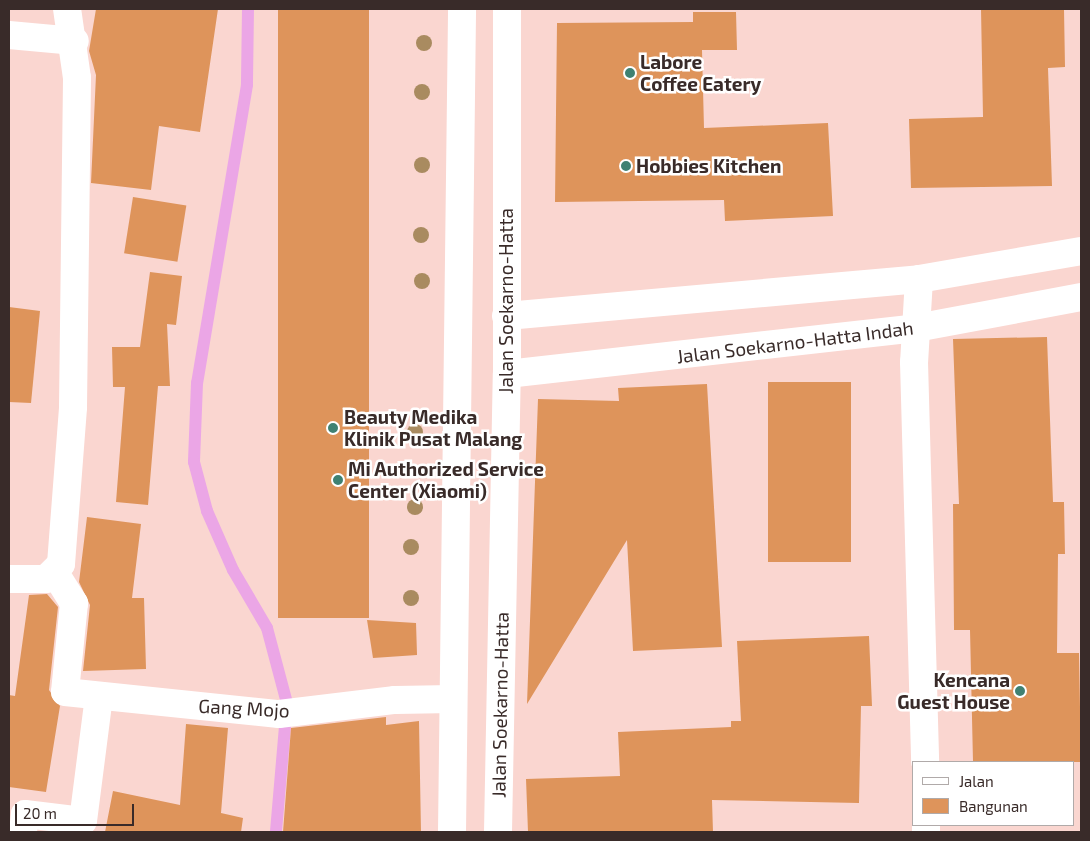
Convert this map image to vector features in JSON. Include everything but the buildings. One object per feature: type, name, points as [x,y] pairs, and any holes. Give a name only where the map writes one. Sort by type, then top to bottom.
[{"type":"street","points":[[9,579],[46,579],[61,564],[73,407],[74,41],[67,9]]},
{"type":"street","points":[[452,832],[462,9]]},
{"type":"street","name":"Jalan Soekarno-Hatta","points":[[498,832],[507,374],[507,9]]},
{"type":"street","points":[[9,35],[74,41]]},
{"type":"street","points":[[506,316],[919,279],[1081,251]]},
{"type":"street","points":[[919,279],[916,328],[925,761]]},
{"type":"street","name":"Jalan Soekarno-Hatta Indah","points":[[507,374],[916,328],[1081,297]]},
{"type":"street","name":"Gang Mojo","points":[[55,572],[74,603],[65,692],[289,713],[395,700],[453,699]]},
{"type":"street","points":[[23,832],[25,814],[84,821],[98,696]]},
{"type":"waterway","points":[[248,9],[247,85],[197,383],[194,462],[207,511],[233,570],[267,628],[287,703],[276,832]]},
{"type":"place","name":"Labore Coffee Eatery","points":[[630,73]]},
{"type":"place","name":"Hobbies Kitchen","points":[[626,166]]},
{"type":"place","name":"Beauty Medika Klinik Pusat Malang","points":[[333,428]]},
{"type":"place","name":"Mi Authorized Service Center (Xiaomi)","points":[[338,480]]},
{"type":"place","name":"Kencana Guest House","points":[[1020,691]]}]
